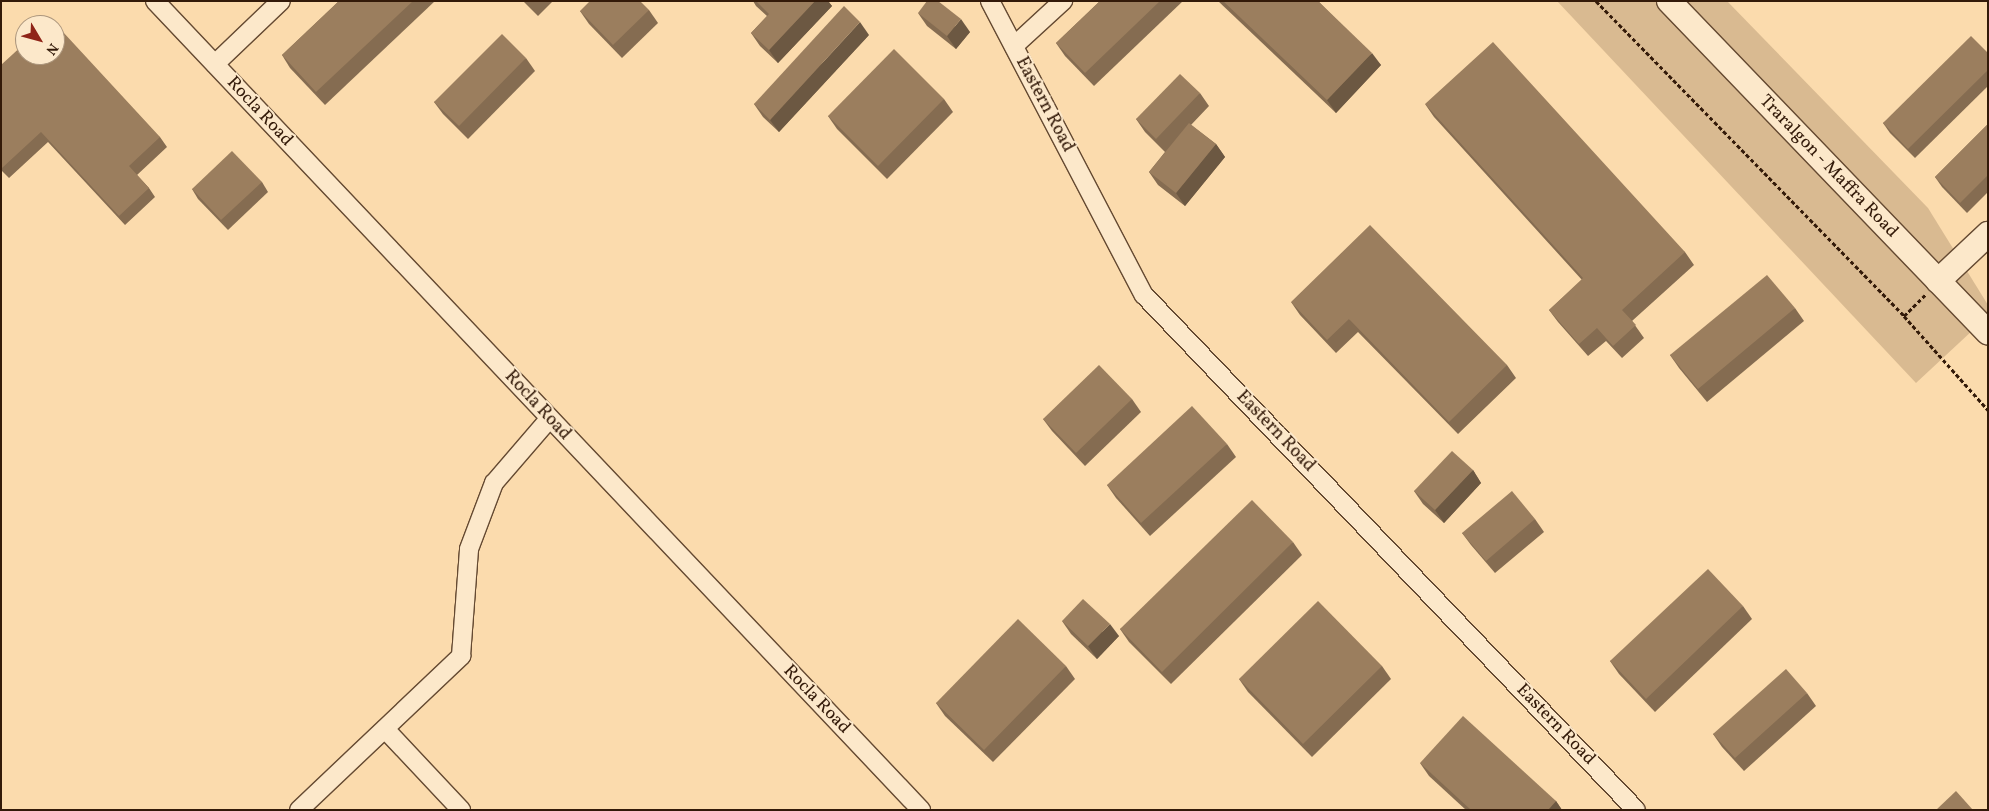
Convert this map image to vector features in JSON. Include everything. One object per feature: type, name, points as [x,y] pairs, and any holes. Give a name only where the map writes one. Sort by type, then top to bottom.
[{"type":"main road","name":"Traralgon - Maffra Road","points":[[1669,1],[1988,332]]},
{"type":"main road","points":[[1938,282],[1988,234]]},
{"type":"street","name":"Rocla Road","points":[[155,1],[921,810]]},
{"type":"street","points":[[215,64],[281,1]]},
{"type":"street","name":"Eastern Road","points":[[990,1],[1144,295],[1636,810]]},
{"type":"street","points":[[1014,46],[1063,1]]},
{"type":"street","points":[[299,810],[461,656],[469,549],[494,483],[549,419]]},
{"type":"street","points":[[385,728],[461,810]]},
{"type":"path","points":[[1596,1],[1904,316],[1988,410]]},
{"type":"path","points":[[1904,316],[1938,282]]},
{"type":"shaded area","points":[[1557,1],[1727,1],[1928,208],[1988,305],[1988,316],[1916,383]]},
{"type":"building","points":[[339,1],[413,1],[316,92],[282,55]]},
{"type":"building","points":[[590,1],[640,1],[649,10],[613,45],[580,11]]},
{"type":"building","points":[[756,1],[815,1],[769,50],[751,33],[769,14]]},
{"type":"building","points":[[927,1],[938,1],[961,19],[947,36],[918,13]]},
{"type":"building","points":[[1100,1],[1160,1],[1085,73],[1056,43]]},
{"type":"building","points":[[1223,1],[1318,1],[1372,53],[1327,100]]},
{"type":"building","points":[[844,6],[860,22],[770,120],[754,104]]},
{"type":"building","points":[[65,34],[160,137],[129,166],[149,188],[119,216],[41,132],[2,168],[1,65],[15,52],[15,65],[65,65]]},
{"type":"building","points":[[502,34],[526,58],[459,126],[434,102]]},
{"type":"building","points":[[1971,36],[1988,53],[1988,70],[1908,149],[1883,123]]},
{"type":"building","points":[[1493,42],[1685,252],[1622,310],[1636,325],[1613,346],[1597,328],[1579,344],[1549,310],[1583,278],[1425,104]]},
{"type":"building","points":[[894,49],[944,99],[878,166],[828,116]]},
{"type":"building","points":[[1180,74],[1200,93],[1156,139],[1136,119]]},
{"type":"building","points":[[1189,123],[1216,144],[1176,193],[1149,172]]},
{"type":"building","points":[[1988,124],[1988,175],[1960,203],[1935,177]]},
{"type":"building","points":[[232,151],[262,182],[221,220],[192,189]]},
{"type":"building","points":[[1370,225],[1507,365],[1449,422],[1349,319],[1327,340],[1291,302]]},
{"type":"building","points":[[1767,275],[1795,308],[1698,389],[1670,355]]},
{"type":"building","points":[[1099,365],[1132,399],[1076,453],[1043,419]]},
{"type":"building","points":[[1192,406],[1227,444],[1141,523],[1107,485]]},
{"type":"building","points":[[1452,451],[1473,470],[1435,510],[1414,491]]},
{"type":"building","points":[[1512,491],[1535,519],[1486,561],[1462,533]]},
{"type":"building","points":[[1252,500],[1293,542],[1162,672],[1120,629]]},
{"type":"building","points":[[1708,569],[1743,606],[1646,699],[1610,661]]},
{"type":"building","points":[[1083,599],[1110,624],[1088,646],[1062,621]]},
{"type":"building","points":[[1318,601],[1382,666],[1303,744],[1239,679]]},
{"type":"building","points":[[1018,619],[1066,666],[984,750],[936,703]]},
{"type":"building","points":[[1786,669],[1807,693],[1735,758],[1713,734]]},
{"type":"building","points":[[1463,716],[1556,801],[1548,810],[1471,810],[1420,763]]},
{"type":"building","points":[[1956,791],[1973,810],[1936,810]]}]
